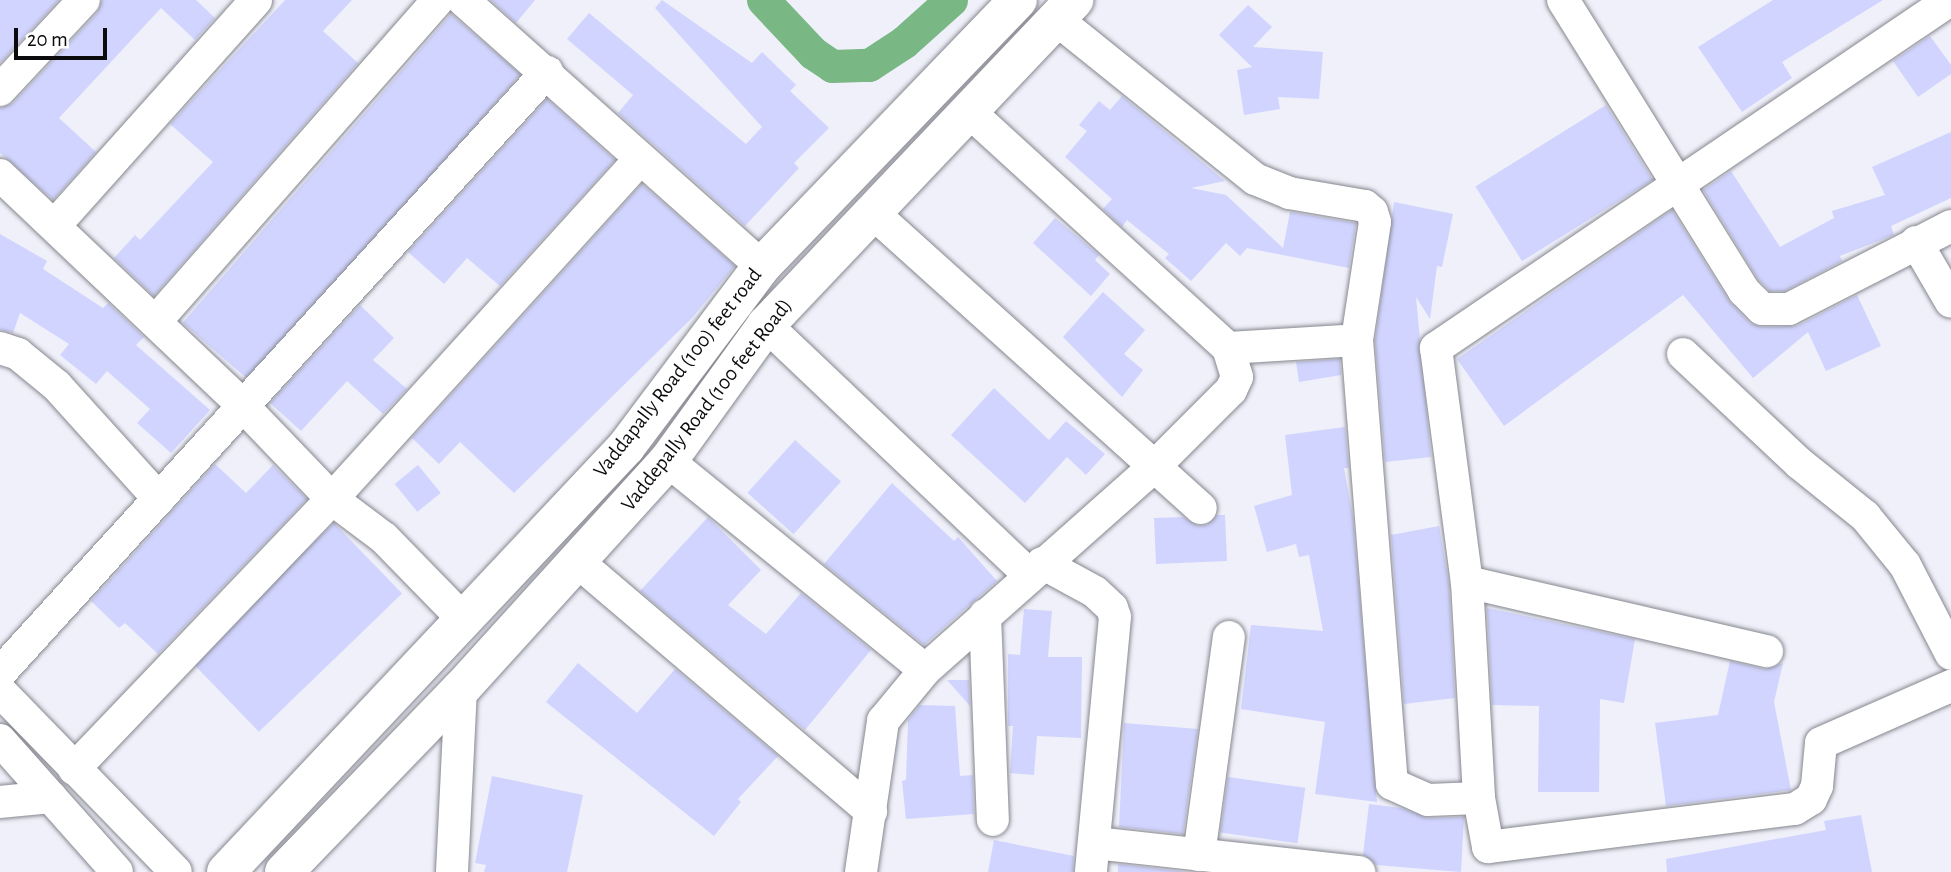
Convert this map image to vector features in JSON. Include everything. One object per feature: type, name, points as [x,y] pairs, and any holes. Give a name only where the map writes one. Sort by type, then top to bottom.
[{"type":"main road","name":"Vaddapally Road (100) feet road","points":[[226,872],[626,447],[762,266],[1018,0]]},
{"type":"main road","name":"Vaddepally Road (100 feet Road)","points":[[284,872],[461,689],[668,461],[766,324],[1065,10]]},
{"type":"street","points":[[0,90],[84,0]]},
{"type":"street","points":[[56,224],[256,0]]},
{"type":"street","points":[[156,321],[438,0]]},
{"type":"street","points":[[463,0],[762,266]]},
{"type":"street","points":[[1563,0],[1679,183],[1744,292],[1762,309],[1789,309],[1951,226]]},
{"type":"street","points":[[1947,697],[1821,743],[1816,786],[1811,799],[1795,809],[1486,859],[1479,798],[1466,582],[1436,348],[1950,0]]},
{"type":"street","points":[[1065,10],[1255,179],[1289,193],[1365,206],[1372,212],[1375,222],[1357,340],[1392,784],[1428,800],[1479,798]]},
{"type":"street","points":[[0,673],[547,72]]},
{"type":"street","points":[[862,872],[883,721],[925,670],[1035,569],[1154,467],[1231,390],[1237,377],[1228,348],[964,116]]},
{"type":"street","points":[[74,769],[332,499],[640,159]]},
{"type":"street","points":[[0,175],[56,224],[156,321],[332,499],[384,538],[463,619]]},
{"type":"street","points":[[882,203],[1154,467],[1202,508]]},
{"type":"street","points":[[1916,242],[1951,302]]},
{"type":"street","points":[[766,324],[1035,569],[1095,592],[1112,608],[1115,618],[1093,858],[1199,855],[1300,869],[1359,872]]},
{"type":"street","points":[[1228,348],[1357,340]]},
{"type":"street","points":[[0,348],[18,354],[57,386],[159,499]]},
{"type":"street","points":[[1683,354],[1799,463],[1864,516],[1905,565],[1951,654]]},
{"type":"street","points":[[668,461],[925,670]]},
{"type":"street","points":[[578,562],[870,811]]},
{"type":"street","points":[[1466,582],[1768,651]]},
{"type":"street","points":[[985,615],[993,820]]},
{"type":"street","points":[[1199,855],[1229,637]]},
{"type":"street","points":[[452,872],[461,689]]},
{"type":"street","points":[[0,691],[177,872]]},
{"type":"street","points":[[0,740],[117,872]]},
{"type":"street","points":[[0,802],[51,797]]},
{"type":"building","points":[[0,0],[59,0],[0,63]]},
{"type":"building","points":[[102,0],[196,0],[215,18],[195,40],[161,8],[59,118],[96,152],[53,200],[0,153],[0,108],[13,103],[97,13]]},
{"type":"building","points":[[285,0],[352,0],[323,31],[358,63],[154,296],[114,258],[135,235],[140,240],[213,162],[170,124]]},
{"type":"building","points":[[491,0],[535,0],[516,23]]},
{"type":"building","points":[[662,0],[752,63],[762,52],[796,85],[790,91],[829,128],[794,163],[799,168],[745,226],[618,113],[633,95],[567,39],[589,13],[746,144],[762,127],[655,8]]},
{"type":"building","points":[[1773,0],[1883,0],[1782,62],[1792,78],[1742,112],[1698,47]]},
{"type":"building","points":[[1248,5],[1272,27],[1253,47],[1323,52],[1319,99],[1278,97],[1280,109],[1244,115],[1237,70],[1252,67],[1219,35]]},
{"type":"building","points":[[451,14],[520,74],[252,383],[183,323]]},
{"type":"building","points":[[1930,36],[1951,65],[1951,74],[1918,97],[1893,61]]},
{"type":"building","points":[[1122,96],[1225,181],[1191,188],[1226,195],[1283,248],[1290,212],[1356,223],[1349,268],[1247,248],[1240,256],[1226,243],[1191,281],[1165,258],[1169,254],[1127,220],[1122,227],[1103,209],[1112,199],[1065,157],[1087,131],[1079,125],[1099,101],[1110,110]]},
{"type":"building","points":[[547,99],[615,160],[500,286],[467,258],[444,284],[408,252]]},
{"type":"building","points":[[1606,105],[1653,180],[1522,261],[1475,187]]},
{"type":"building","points":[[1951,132],[1951,198],[1891,226],[1894,235],[1840,256],[1842,261],[1785,291],[1770,291],[1758,279],[1703,190],[1731,171],[1780,247],[1834,218],[1832,211],[1885,195],[1872,167]]},
{"type":"building","points":[[642,184],[735,266],[692,318],[514,493],[460,442],[439,464],[412,438]]},
{"type":"building","points":[[1394,202],[1453,214],[1442,267],[1437,266],[1430,319],[1416,297],[1431,457],[1385,462],[1375,341]]},
{"type":"building","points":[[1672,210],[1729,301],[1750,323],[1762,327],[1797,326],[1857,295],[1881,346],[1826,371],[1808,332],[1753,378],[1683,295],[1504,426],[1457,359]]},
{"type":"building","points":[[1055,218],[1099,255],[1095,260],[1110,274],[1091,296],[1033,243]]},
{"type":"building","points":[[0,234],[47,261],[43,269],[103,308],[108,303],[144,337],[136,345],[210,410],[171,453],[137,423],[150,409],[107,371],[96,384],[60,355],[69,344],[20,313],[13,333],[0,330]]},
{"type":"building","points":[[1103,292],[1145,330],[1124,354],[1143,370],[1122,397],[1063,337]]},
{"type":"building","points":[[360,305],[394,338],[373,360],[407,389],[383,414],[347,381],[301,431],[270,403]]},
{"type":"building","points":[[1340,359],[1341,375],[1299,382],[1296,362]]},
{"type":"building","points":[[994,388],[1049,440],[1066,421],[1105,454],[1086,475],[1067,457],[1025,503],[951,435]]},
{"type":"building","points":[[1345,427],[1349,468],[1344,468],[1353,517],[1377,802],[1315,794],[1325,722],[1241,709],[1251,625],[1323,631],[1309,555],[1299,557],[1296,544],[1267,552],[1254,506],[1292,495],[1285,435]]},
{"type":"building","points":[[795,440],[841,481],[794,534],[747,493]]},
{"type":"building","points":[[215,464],[246,493],[273,465],[307,499],[158,654],[125,623],[119,628],[91,601]]},
{"type":"building","points":[[418,465],[441,493],[417,512],[395,484]]},
{"type":"building","points":[[892,483],[954,541],[958,537],[997,581],[924,645],[824,564]]},
{"type":"building","points":[[1217,515],[1225,515],[1227,561],[1156,564],[1154,518],[1183,517],[1198,526],[1207,525]]},
{"type":"building","points":[[708,517],[761,570],[728,605],[766,634],[801,593],[871,650],[805,730],[640,591]]},
{"type":"building","points":[[334,523],[402,593],[259,732],[191,661]]},
{"type":"building","points":[[1439,526],[1449,584],[1455,698],[1404,704],[1391,535]]},
{"type":"building","points":[[1487,608],[1635,639],[1624,703],[1600,699],[1599,792],[1538,792],[1539,706],[1492,705]]},
{"type":"building","points":[[1024,609],[1052,611],[1048,657],[1082,657],[1081,738],[1037,736],[1034,775],[1010,773],[1013,726],[1008,726],[1008,654],[1020,655]]},
{"type":"building","points":[[1730,661],[1764,669],[1783,663],[1774,702],[1791,790],[1666,806],[1655,723],[1718,715]]},
{"type":"building","points":[[578,663],[637,713],[675,669],[778,756],[738,799],[741,802],[714,836],[546,702]]},
{"type":"building","points":[[947,680],[969,680],[970,706]]},
{"type":"building","points":[[920,705],[955,706],[960,776],[973,775],[974,814],[906,819],[902,781],[906,780],[908,720]]},
{"type":"building","points":[[1124,723],[1198,729],[1183,834],[1119,827]]},
{"type":"building","points":[[492,776],[583,795],[567,872],[484,872],[486,865],[475,863]]},
{"type":"building","points":[[1228,777],[1305,788],[1297,843],[1220,832]]},
{"type":"building","points":[[1369,804],[1401,808],[1428,818],[1464,817],[1461,872],[1376,865],[1363,855]]},
{"type":"building","points":[[1861,815],[1872,872],[1667,872],[1666,859],[1826,830],[1824,821]]},
{"type":"building","points":[[994,840],[1074,856],[1073,872],[988,872]]},
{"type":"building","points":[[1118,864],[1187,872],[1118,872]]},
{"type":"waterway","points":[[763,0],[813,53],[832,66],[869,65],[904,42],[951,0]]}]
